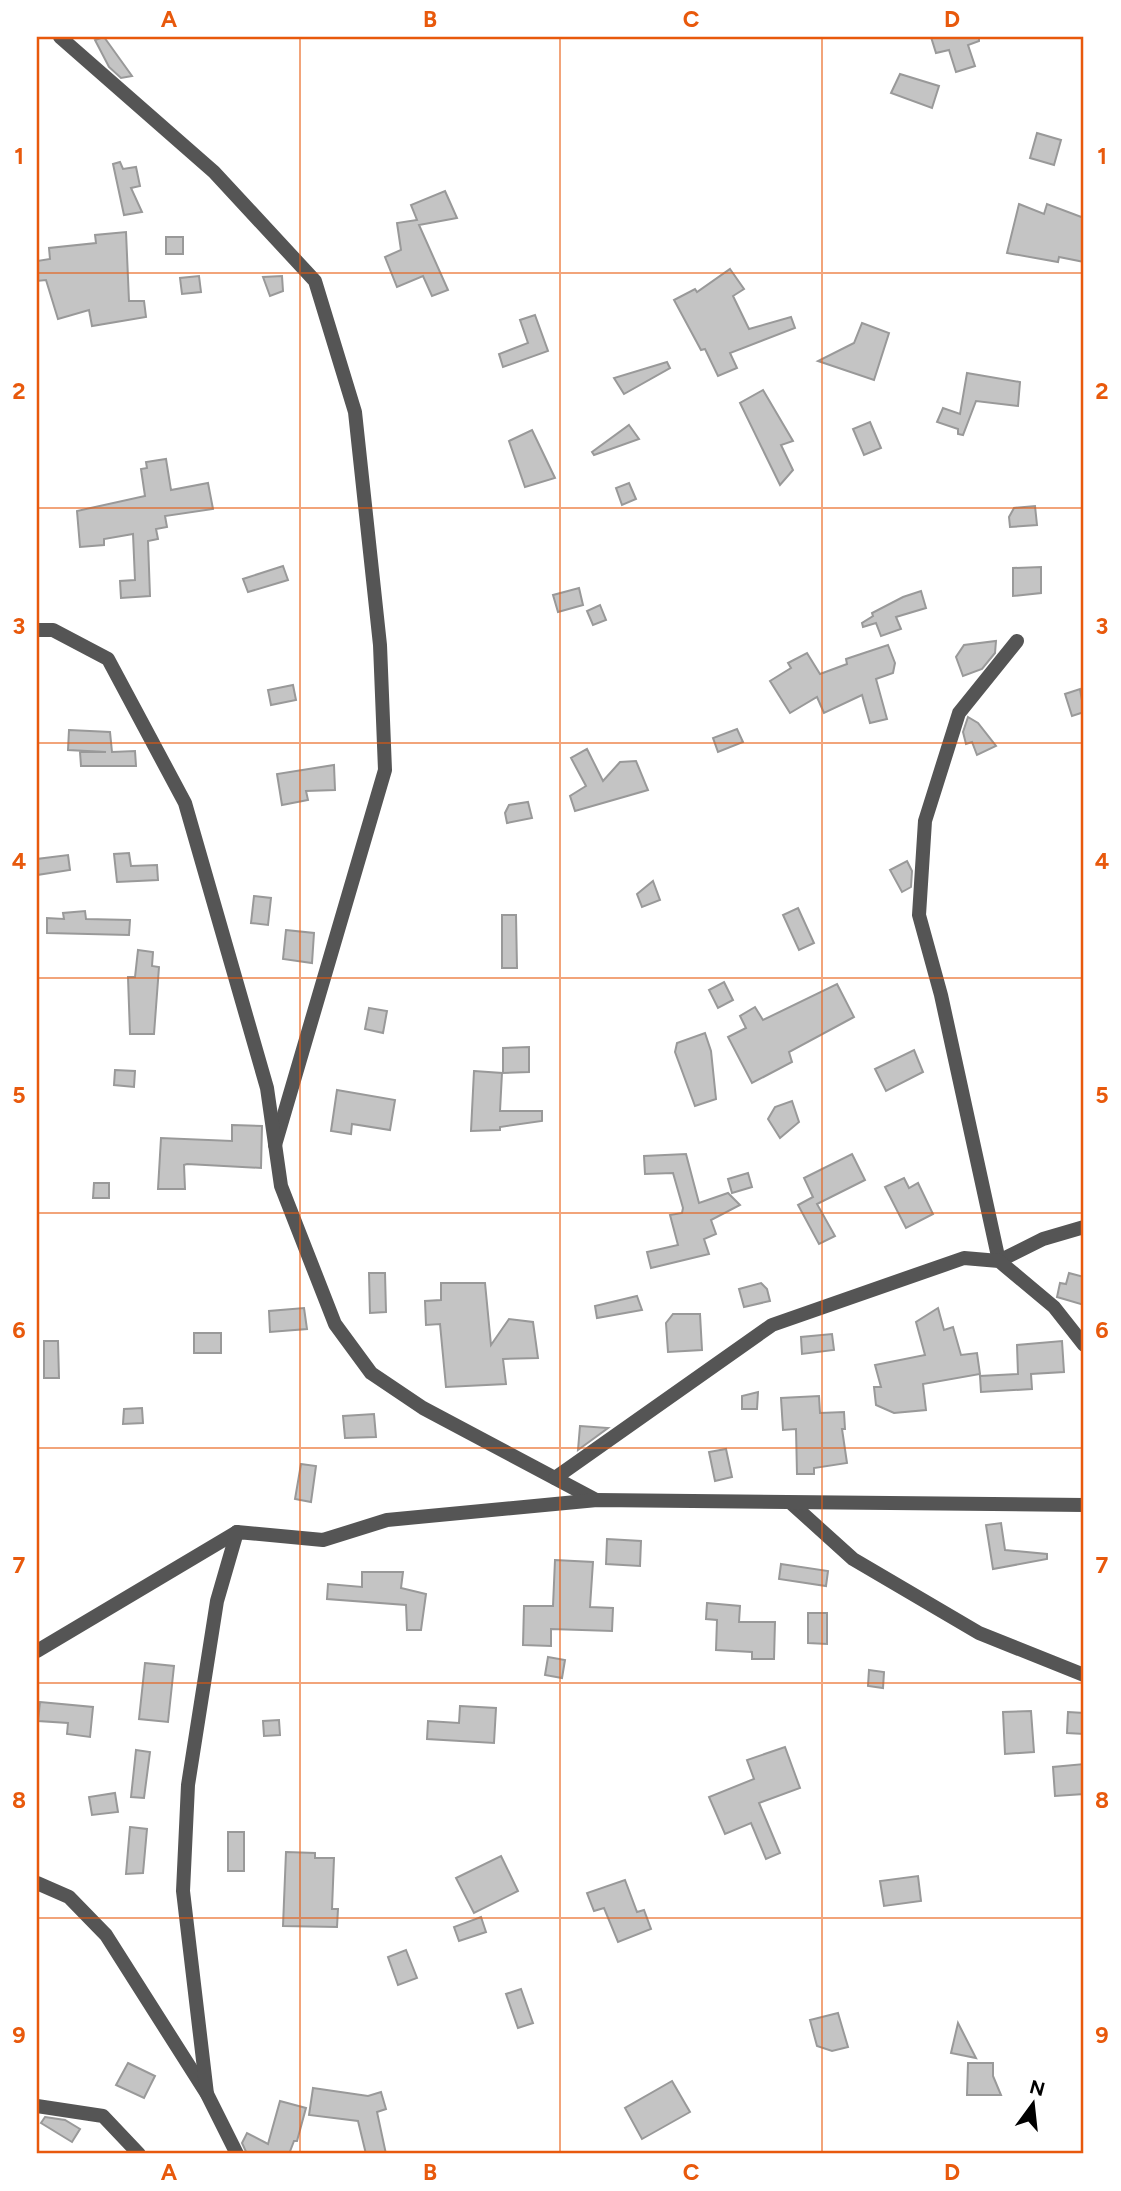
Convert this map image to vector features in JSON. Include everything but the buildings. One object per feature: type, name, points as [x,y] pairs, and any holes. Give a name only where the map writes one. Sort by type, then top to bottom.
[{"type":"street","points":[[60,37],[214,172],[315,281],[355,412],[380,645],[385,770],[275,1145]]},
{"type":"street","points":[[37,630],[53,630],[108,659],[185,803],[267,1088],[281,1186],[335,1324],[371,1373],[423,1408],[597,1500]]},
{"type":"street","points":[[1017,641],[959,713],[925,821],[919,915],[941,995],[999,1261],[1054,1307],[1084,1345]]},
{"type":"street","points":[[555,1478],[772,1325],[964,1258],[999,1261],[1044,1239],[1084,1227]]},
{"type":"street","points":[[37,1651],[237,1532],[323,1540],[387,1520],[597,1500],[1084,1505]]},
{"type":"street","points":[[791,1503],[853,1559],[968,1626],[1084,1675]]},
{"type":"street","points":[[207,2094],[183,1891],[188,1785],[217,1601],[237,1532]]},
{"type":"street","points":[[37,1884],[69,1897],[106,1934],[207,2094],[237,2154]]},
{"type":"street","points":[[37,2106],[103,2116],[139,2154]]}]
